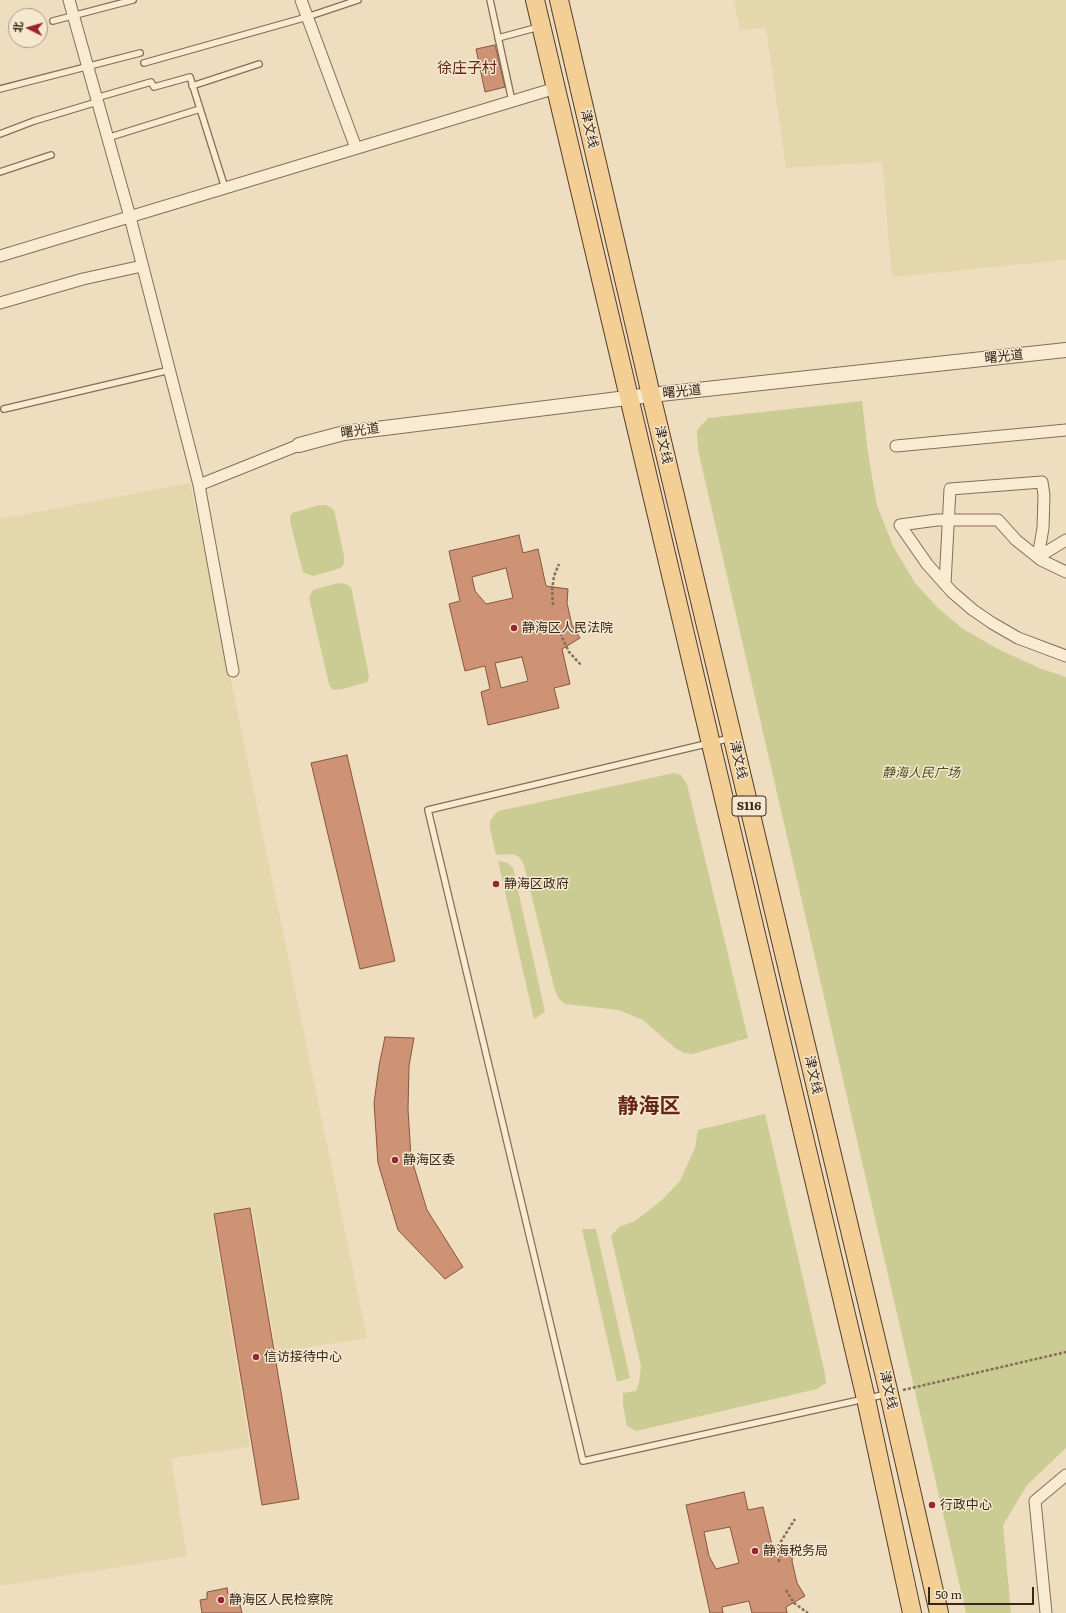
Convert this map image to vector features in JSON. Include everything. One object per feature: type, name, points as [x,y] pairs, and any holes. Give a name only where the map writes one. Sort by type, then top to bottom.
[{"type":"main road","name":"津文线","points":[[535,0],[866,1399],[912,1613]]},
{"type":"main road","name":"津文线","points":[[559,0],[651,395],[889,1394],[939,1613]]},
{"type":"street","points":[[69,0],[130,217],[199,485],[234,671]]},
{"type":"street","points":[[301,0],[356,148]]},
{"type":"street","points":[[0,256],[556,88]]},
{"type":"street","points":[[0,303],[83,279],[142,266]]},
{"type":"street","name":"曙光道","points":[[299,445],[344,433],[651,395],[1066,350]]},
{"type":"street","points":[[896,446],[1066,430]]},
{"type":"street","points":[[199,485],[299,445]]},
{"type":"street","points":[[945,584],[950,489],[1042,482],[1044,495],[1043,528],[1038,557]]},
{"type":"street","points":[[1066,572],[1038,557],[1016,540],[998,520],[949,520],[900,525],[927,564],[945,584],[973,610],[1018,638],[1066,656]]},
{"type":"street","points":[[1038,557],[1066,540]]},
{"type":"street","points":[[1046,1613],[1035,1501],[1066,1476]]},
{"type":"lane","points":[[53,21],[133,0]]},
{"type":"lane","points":[[144,63],[307,17],[358,0]]},
{"type":"lane","points":[[490,0],[512,101]]},
{"type":"lane","points":[[498,38],[541,27]]},
{"type":"lane","points":[[0,89],[140,53]]},
{"type":"lane","points":[[192,86],[260,64]]},
{"type":"lane","points":[[0,134],[34,121],[151,82],[154,87],[190,77],[225,188]]},
{"type":"lane","points":[[107,138],[200,109]]},
{"type":"lane","points":[[0,172],[51,155]]},
{"type":"lane","points":[[4,409],[170,370]]},
{"type":"lane","points":[[733,738],[428,810],[583,1461],[889,1394]]},
{"type":"path","points":[[553,605],[552,590],[554,576],[559,564]]},
{"type":"path","points":[[560,633],[569,652],[581,665]]},
{"type":"path","points":[[889,1394],[1066,1352]]},
{"type":"path","points":[[779,1562],[780,1543],[796,1519]]},
{"type":"path","points":[[786,1590],[794,1603],[808,1613]]},
{"type":"shaded area","points":[[734,0],[1066,0],[1066,260],[892,277],[882,162],[786,168],[766,28],[740,30]]},
{"type":"shaded area","points":[[190,483],[367,1338],[276,1352],[252,1206],[212,1214],[250,1447],[171,1458],[187,1556],[0,1586],[0,519]]},
{"type":"green space","name":"静海人民广场","points":[[862,401],[868,453],[877,506],[893,546],[915,583],[938,608],[963,629],[996,648],[1039,668],[1066,677],[1066,1448],[1027,1485],[1003,1525],[1011,1613],[966,1613],[698,450],[697,430],[708,418]]},
{"type":"green space","points":[[320,505],[326,505],[334,510],[344,556],[344,563],[342,567],[338,569],[313,576],[303,572],[290,518],[292,513]]},
{"type":"green space","points":[[338,583],[346,584],[351,587],[369,676],[367,682],[343,689],[333,690],[329,684],[309,598],[313,590]]},
{"type":"green space","points":[[674,773],[681,775],[687,784],[748,1038],[692,1054],[684,1053],[675,1048],[643,1020],[619,1010],[565,1004],[558,998],[524,865],[519,857],[513,854],[496,855],[490,829],[490,821],[499,811]]},
{"type":"green space","points":[[498,861],[508,863],[513,868],[545,1012],[534,1019]]},
{"type":"green space","points":[[765,1114],[826,1383],[817,1389],[636,1431],[627,1426],[623,1405],[623,1393],[636,1391],[639,1383],[641,1366],[611,1236],[619,1227],[635,1221],[662,1200],[680,1181],[695,1148],[698,1130]]},
{"type":"green space","points":[[582,1229],[596,1229],[630,1378],[617,1382]]},
{"type":"building","points":[[495,45],[505,87],[485,92],[476,49]]},
{"type":"building","name":"静海区人民法院","points":[[519,535],[523,553],[538,549],[546,586],[568,589],[567,603],[572,625],[580,638],[562,649],[570,684],[554,688],[559,708],[488,725],[481,692],[490,689],[485,666],[465,671],[449,604],[460,601],[449,551]],"holes":[[[506,568],[513,598],[486,604],[475,591],[472,577]],[[522,657],[528,681],[501,688],[495,663]]]},
{"type":"building","points":[[347,755],[395,961],[360,969],[311,763]]},
{"type":"building","name":"静海区委","points":[[385,1037],[414,1038],[409,1066],[408,1110],[411,1157],[427,1210],[463,1267],[445,1279],[398,1230],[378,1163],[374,1103]]},
{"type":"building","name":"信访接待中心","points":[[250,1208],[299,1499],[262,1505],[214,1214]]},
{"type":"building","name":"静海税务局","points":[[744,1492],[748,1510],[763,1507],[772,1545],[793,1547],[792,1561],[797,1583],[805,1596],[786,1607],[787,1613],[752,1613],[749,1601],[722,1607],[723,1613],[710,1613],[686,1505]],"holes":[[[730,1527],[739,1563],[716,1569],[709,1556],[704,1532]]]},
{"type":"building","name":"静海区人民检察院","points":[[227,1588],[228,1594],[237,1592],[242,1613],[202,1613],[200,1600],[207,1599],[207,1592]]},
{"type":"place","name":"静海区人民法院","points":[[514,628]]},
{"type":"place","name":"静海区政府","points":[[496,884]]},
{"type":"place","name":"静海区委","points":[[395,1160]]},
{"type":"place","name":"信访接待中心","points":[[256,1357]]},
{"type":"place","name":"行政中心","points":[[932,1505]]},
{"type":"place","name":"静海税务局","points":[[755,1551]]},
{"type":"place","name":"静海区人民检察院","points":[[221,1600]]},
{"type":"district","name":"徐庄子村","points":[[467,69]]},
{"type":"district","name":"静海区","points":[[649,1107]]}]
